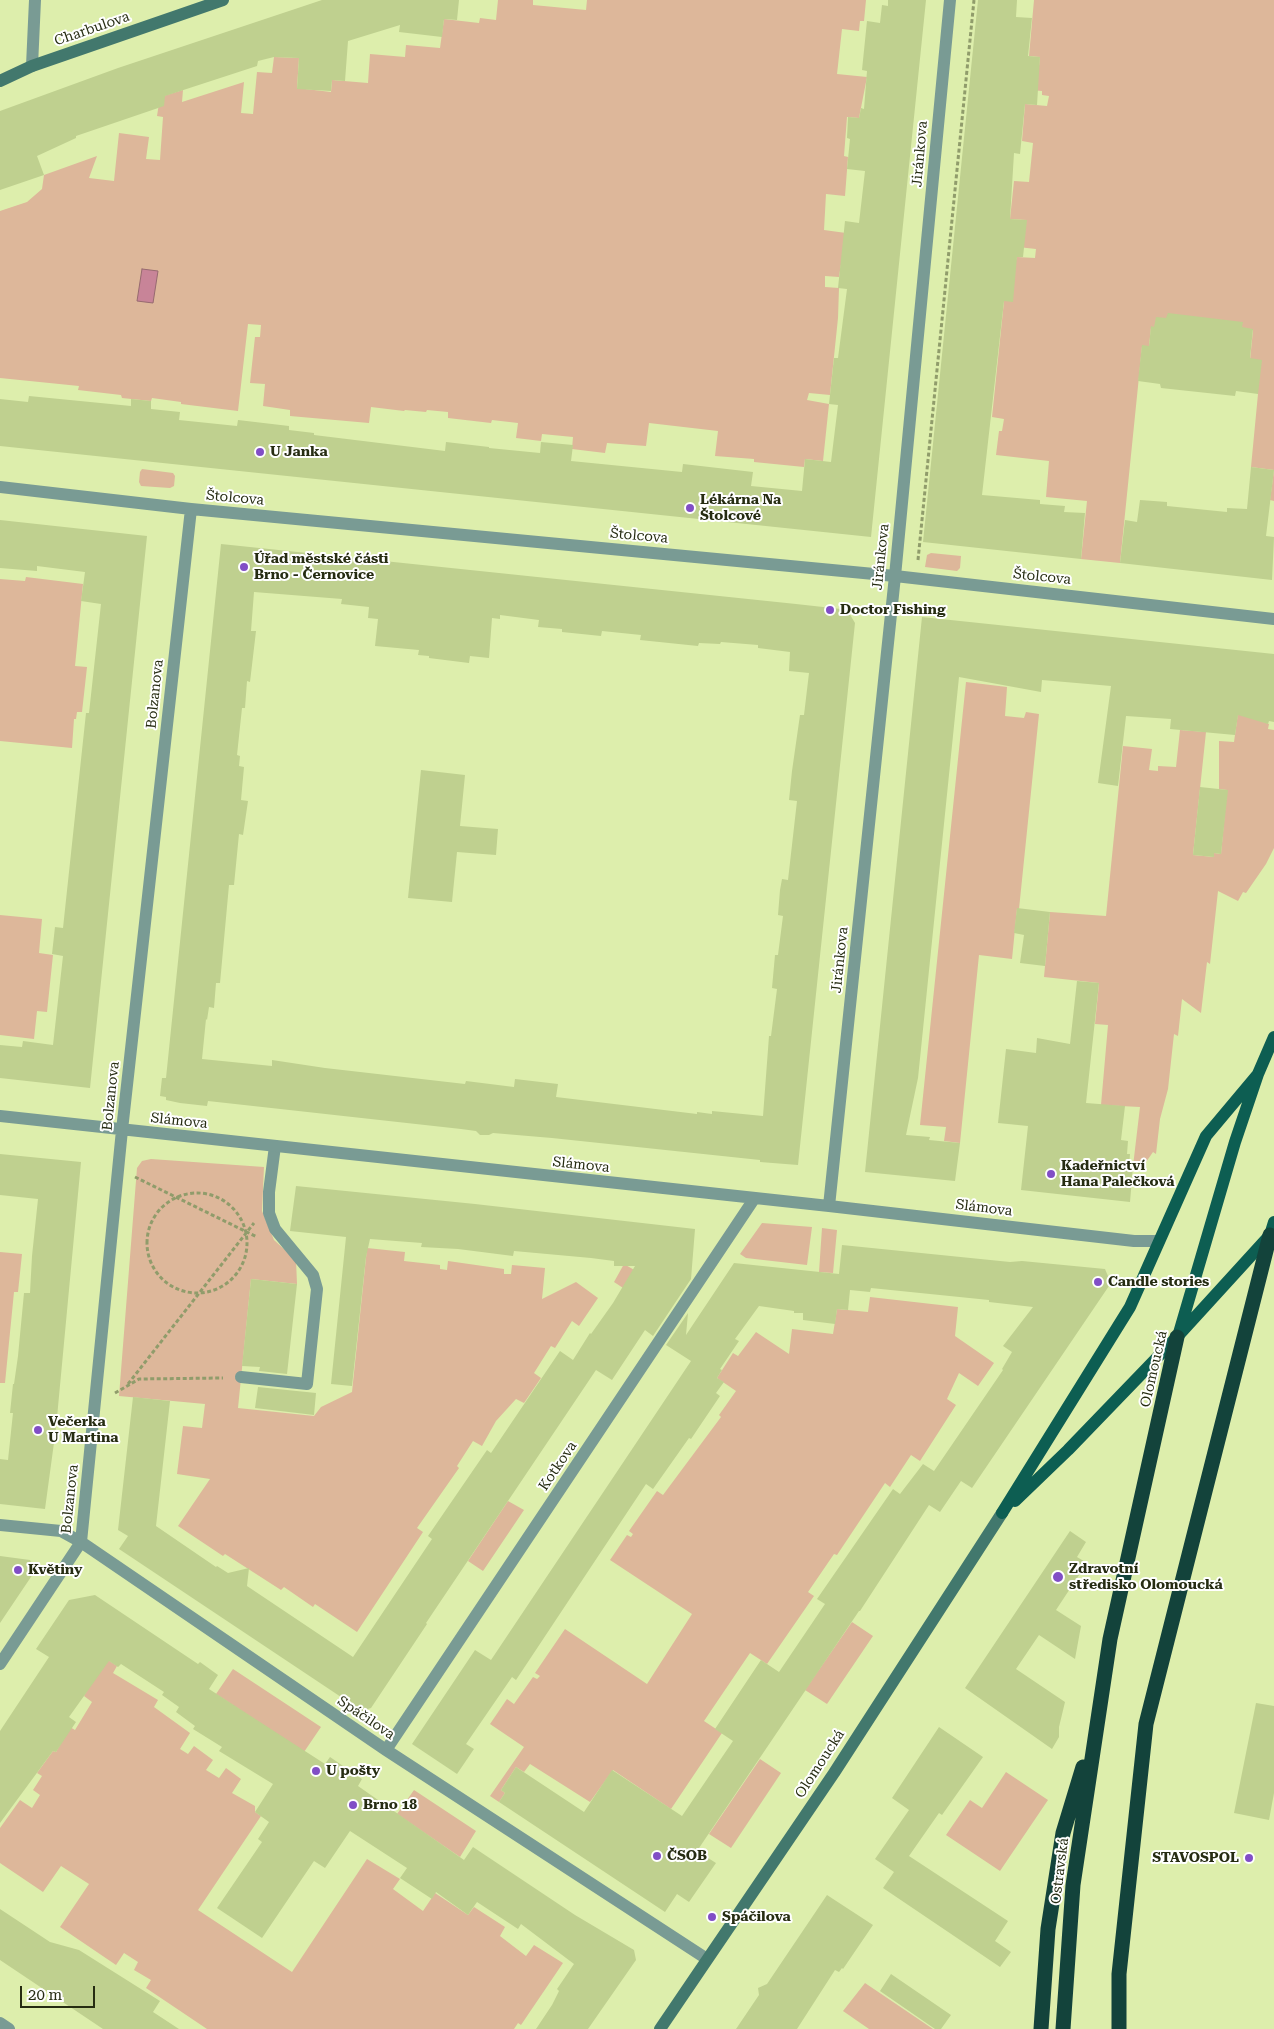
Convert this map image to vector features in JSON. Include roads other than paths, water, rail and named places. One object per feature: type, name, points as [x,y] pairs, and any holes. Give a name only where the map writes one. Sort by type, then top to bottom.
[{"type":"highway","points":[[1119,2029],[1119,1974],[1146,1724],[1272,1228]]},
{"type":"highway","name":"Olomoucká","points":[[1098,1717],[1110,1639],[1177,1338]]},
{"type":"highway","points":[[1041,2029],[1048,1929],[1063,1833],[1098,1717]]},
{"type":"highway","name":"Ostravská","points":[[1063,2029],[1073,1885],[1098,1717]]},
{"type":"main road","name":"Charbulova","points":[[0,81],[32,66],[223,0]]},
{"type":"main road","name":"Olomoucká","points":[[1177,1338],[1235,1142],[1258,1074],[1274,1037]]},
{"type":"main road","points":[[1002,1513],[1130,1307],[1206,1136],[1258,1074]]},
{"type":"main road","points":[[1002,1513],[1068,1450],[1177,1338],[1272,1228]]},
{"type":"main road","name":"Olomoucká","points":[[660,2029],[834,1773],[1002,1513]]},
{"type":"street","points":[[32,66],[35,0]]},
{"type":"street","name":"Jiránkova","points":[[829,1206],[895,576],[950,0]]},
{"type":"street","name":"Štolcova","points":[[0,487],[191,509],[916,578],[1274,619]]},
{"type":"street","name":"Bolzanova","points":[[0,1664],[81,1542],[122,1130],[191,509]]},
{"type":"street","name":"Slámova","points":[[0,1116],[1134,1241],[1159,1241]]},
{"type":"street","points":[[241,1377],[307,1384],[317,1289],[313,1275],[276,1229],[270,1214],[268,1205],[275,1146]]},
{"type":"street","name":"Kotkova","points":[[386,1750],[754,1199]]},
{"type":"street","name":"Spáčilova","points":[[0,1525],[61,1531],[81,1542],[386,1750],[707,1959]]},
{"type":"street","points":[[0,2023],[9,2029]]},
{"type":"place","name":"U Janka","points":[[260,452]]},
{"type":"place","name":"Lékárna Na Štolcové","points":[[690,508]]},
{"type":"place","name":"Úřad městské části Brno - Černovice","points":[[244,567]]},
{"type":"place","name":"Doctor Fishing","points":[[830,610]]},
{"type":"place","name":"Kadeřnictví Hana Palečková","points":[[1051,1174]]},
{"type":"place","name":"Candle stories","points":[[1098,1282]]},
{"type":"place","name":"Večerka U Martina","points":[[38,1430]]},
{"type":"place","name":"Květiny","points":[[18,1570]]},
{"type":"place","name":"Zdravotní středisko Olomoucká","points":[[1058,1577]]},
{"type":"place","name":"U pošty","points":[[316,1771]]},
{"type":"place","name":"Brno 18","points":[[353,1805]]},
{"type":"place","name":"ČSOB","points":[[657,1856]]},
{"type":"place","name":"STAVOSPOL","points":[[1249,1858]]},
{"type":"place","name":"Spáčilova","points":[[712,1917]]}]
